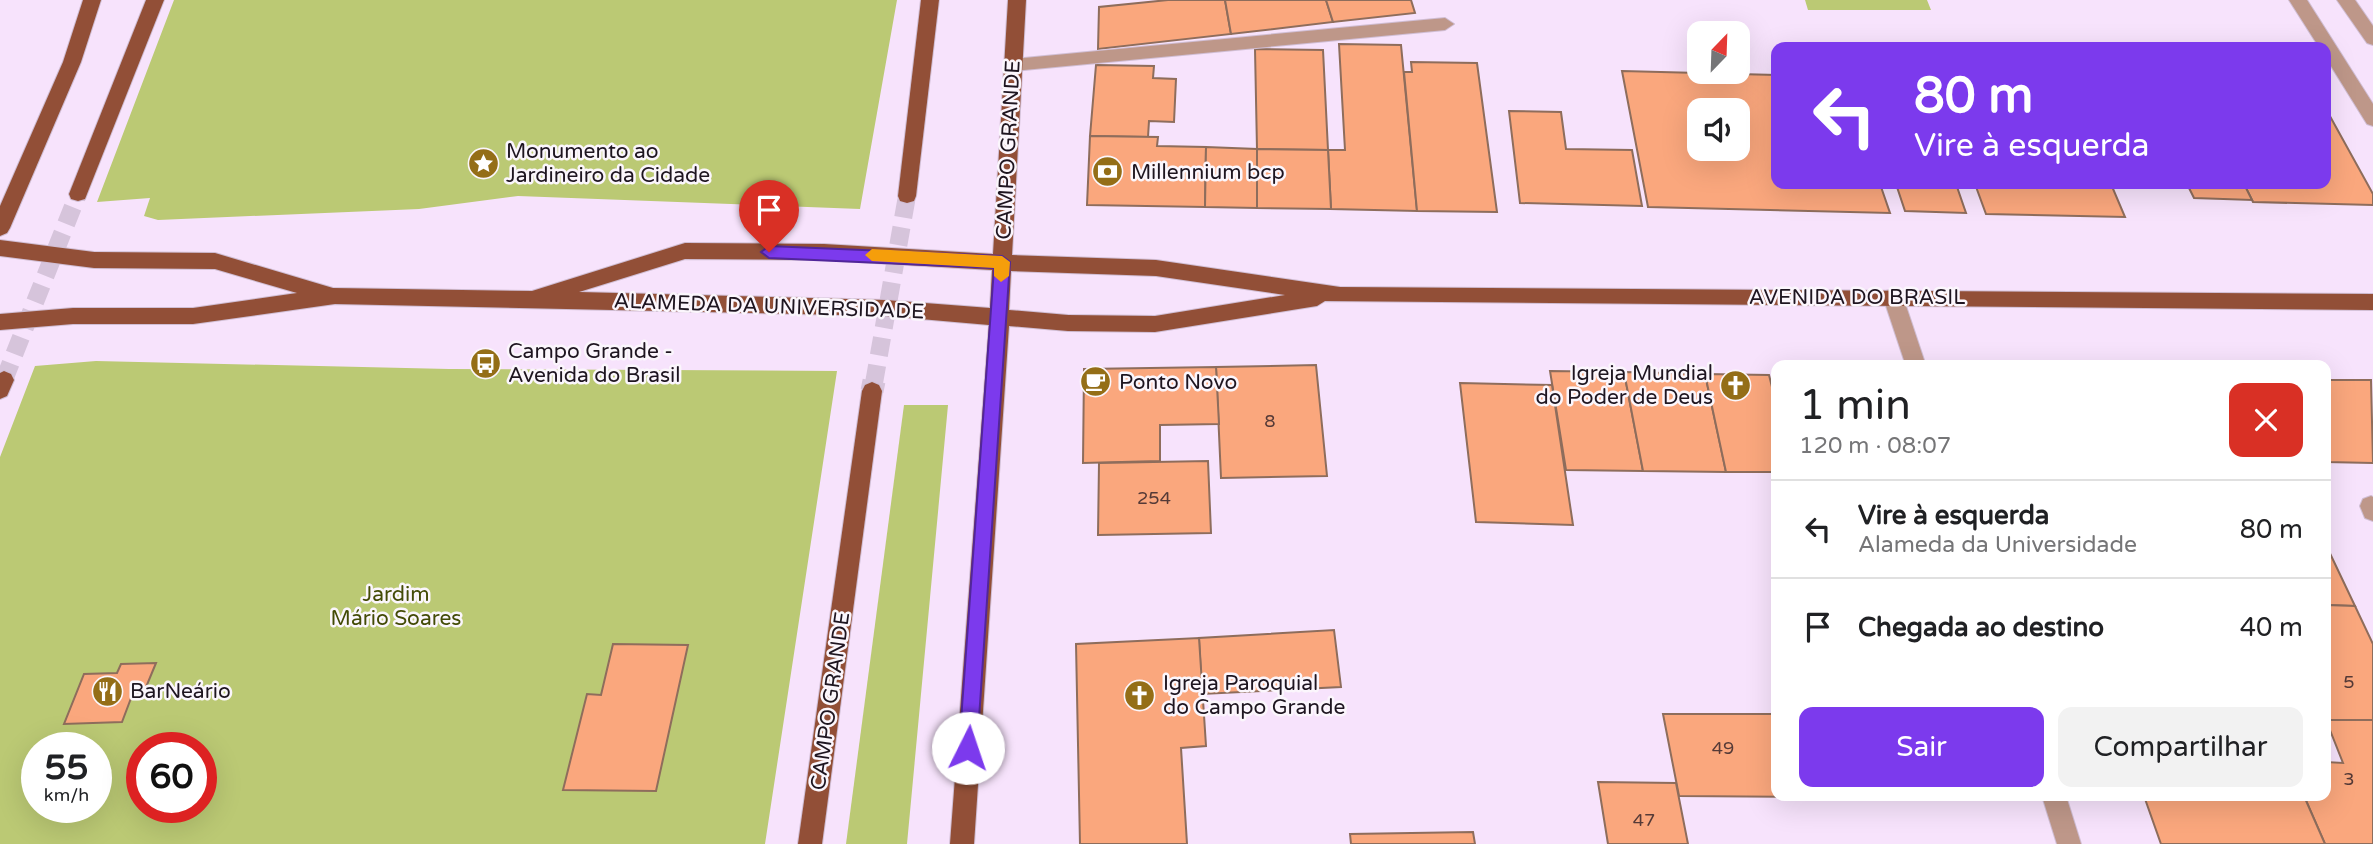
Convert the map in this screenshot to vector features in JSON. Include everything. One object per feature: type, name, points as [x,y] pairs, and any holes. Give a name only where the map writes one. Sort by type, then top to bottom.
[{"type":"main road","points":[[0,228],[72,62],[93,0]]},
{"type":"main road","points":[[78,194],[155,0]]},
{"type":"main road","points":[[907,196],[930,0]]},
{"type":"main road","name":"CAMPO GRANDE","points":[[962,844],[999,318],[1017,0]]},
{"type":"main road","name":"ALAMEDA DA UNIVERSIDADE","points":[[0,248],[94,260],[215,261],[335,296]]},
{"type":"main road","name":"ALAMEDA DA UNIVERSIDADE","points":[[538,297],[685,251],[824,252],[1002,262]]},
{"type":"main road","name":"AVENIDA DO BRASIL","points":[[1002,262],[1156,268],[1340,295],[2373,302]]},
{"type":"main road","name":"AVENIDA DO BRASIL","points":[[999,318],[1068,323],[1155,324],[1340,295]]},
{"type":"main road","name":"ALAMEDA DA UNIVERSIDADE","points":[[0,323],[73,316],[193,316],[335,296],[538,297],[688,305],[886,308],[999,318]]},
{"type":"main road","name":"CAMPO GRANDE","points":[[810,844],[872,391]]},
{"type":"street","points":[[2298,0],[2324,42]]},
{"type":"street","points":[[2346,0],[2373,39]]},
{"type":"street","points":[[1013,65],[1445,24]]},
{"type":"street","points":[[2331,52],[2373,119]]},
{"type":"street","points":[[1893,297],[1914,360]]},
{"type":"street","points":[[2056,801],[2069,844]]},
{"type":"green space","points":[[174,0],[897,0],[860,209],[518,196],[419,209],[158,220],[144,216],[150,198],[97,202]]},
{"type":"green space","points":[[1805,0],[1927,0],[1931,10],[1808,10]]},
{"type":"green space","name":"Jardim Mário Soares","points":[[96,361],[449,369],[837,371],[765,844],[0,844],[0,457],[35,366]]},
{"type":"green space","points":[[904,405],[948,405],[907,844],[846,844]]},
{"type":"building","points":[[1168,0],[1225,0],[1231,34],[1098,49],[1099,7]]},
{"type":"building","points":[[1225,0],[1326,0],[1333,22],[1231,34]]},
{"type":"building","points":[[1326,0],[1411,0],[1415,13],[1333,22]]},
{"type":"building","points":[[1339,44],[1401,45],[1417,211],[1331,209],[1328,150],[1345,150]]},
{"type":"building","points":[[1255,49],[1323,50],[1328,150],[1257,149]]},
{"type":"building","points":[[1411,62],[1477,63],[1497,212],[1417,211],[1404,72],[1412,72]]},
{"type":"building","points":[[1096,65],[1154,66],[1153,78],[1176,79],[1174,122],[1149,121],[1148,137],[1090,136]]},
{"type":"building","points":[[1622,71],[1687,73],[1687,84],[1750,84],[1750,74],[1771,75],[1771,189],[1882,189],[1890,213],[1648,207]]},
{"type":"building","points":[[1509,111],[1561,112],[1566,149],[1632,150],[1642,206],[1520,203]]},
{"type":"building","points":[[2331,118],[2373,194],[2373,205],[2253,202],[2246,189],[2331,189]]},
{"type":"building","points":[[1090,136],[1158,137],[1157,146],[1206,147],[1205,207],[1087,205]]},
{"type":"building","points":[[1206,147],[1257,149],[1257,208],[1205,207]]},
{"type":"building","points":[[1257,149],[1328,150],[1331,209],[1257,208]]},
{"type":"building","points":[[1898,189],[1958,189],[1966,213],[1905,211]]},
{"type":"building","points":[[1977,189],[2113,189],[2125,217],[1986,214]]},
{"type":"building","points":[[2190,189],[2246,189],[2252,200],[2194,198]]},
{"type":"building","points":[[1316,365],[1327,476],[1221,478],[1216,367]]},
{"type":"building","points":[[1216,367],[1219,424],[1160,425],[1160,461],[1083,463],[1084,369]]},
{"type":"building","points":[[1550,371],[1624,372],[1643,471],[1566,470]]},
{"type":"building","points":[[1624,372],[1705,374],[1726,472],[1643,471]]},
{"type":"building","points":[[1705,374],[1769,375],[1771,472],[1726,472]]},
{"type":"building","points":[[2331,380],[2371,380],[2373,463],[2331,462]]},
{"type":"building","points":[[1460,383],[1552,385],[1573,525],[1476,522]]},
{"type":"building","points":[[1208,461],[1211,533],[1098,535],[1099,463]]},
{"type":"building","points":[[2331,556],[2355,606],[2331,605]]},
{"type":"building","points":[[2331,605],[2355,606],[2373,644],[2373,720],[2331,720]]},
{"type":"building","points":[[1334,630],[1341,687],[1202,694],[1199,638]]},
{"type":"building","name":"Igreja Paroquial do Campo Grande","points":[[1199,638],[1206,746],[1181,748],[1187,844],[1080,844],[1076,644]]},
{"type":"building","points":[[613,644],[688,645],[656,791],[563,790],[587,694],[601,695]]},
{"type":"building","points":[[156,663],[144,692],[133,693],[122,722],[64,724],[84,674],[117,673],[121,664]]},
{"type":"building","points":[[1663,714],[1771,714],[1771,797],[1679,796]]},
{"type":"building","points":[[2331,720],[2373,720],[2373,844],[2325,844],[2306,801],[2331,801],[2331,762],[2343,763],[2331,733]]},
{"type":"building","points":[[1598,782],[1676,783],[1688,844],[1608,844]]},
{"type":"building","points":[[2146,801],[2306,801],[2325,844],[2161,844]]},
{"type":"building","points":[[1473,832],[1475,844],[1351,844],[1350,834]]},
{"type":"tunnel","points":[[4,380],[78,194]]},
{"type":"tunnel","points":[[874,383],[907,196]]},
{"type":"tunnel","points":[[872,391],[874,381]]},
{"type":"slow traffic","points":[[872,255],[1002,262],[1001,276]]},
{"type":"place","name":"Monumento ao Jardineiro da Cidade","points":[[483,163]]},
{"type":"place","name":"Millennium bcp","points":[[1108,172]]},
{"type":"place","name":"Campo Grande - Avenida do Brasil","points":[[485,363]]},
{"type":"place","name":"Ponto Novo","points":[[1096,382]]},
{"type":"place","name":"Igreja Mundial do Poder de Deus","points":[[1736,385]]},
{"type":"place","name":"BarNeário","points":[[107,691]]},
{"type":"place","name":"Igreja Paroquial do Campo Grande","points":[[1140,695]]},
{"type":"route","points":[[769,252],[824,252],[1002,262],[968,748]]}]
